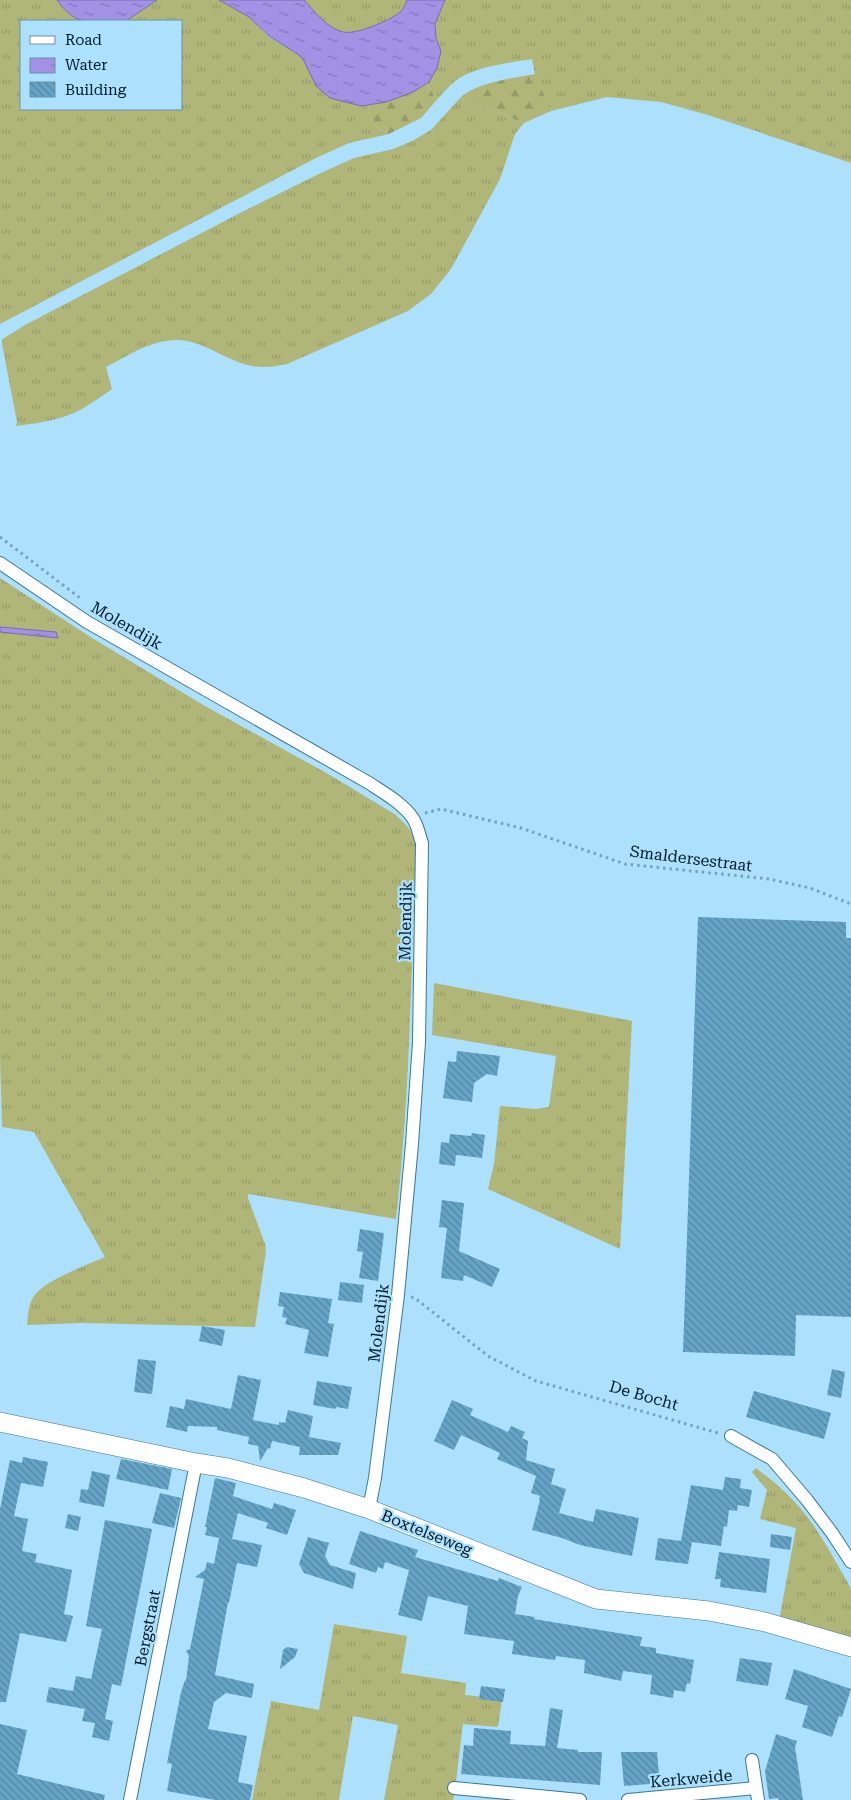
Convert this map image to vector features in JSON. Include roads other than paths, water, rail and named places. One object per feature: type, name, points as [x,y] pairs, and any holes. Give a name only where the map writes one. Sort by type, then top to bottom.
[{"type":"street","name":"Molendijk","points":[[0,563],[87,622],[369,783],[391,798],[413,818],[422,843],[419,1042],[398,1295],[375,1478],[369,1509]]},
{"type":"street","name":"Boxtelseweg","points":[[0,1422],[228,1468],[304,1488],[369,1509],[596,1599],[709,1611],[756,1620],[851,1647]]},
{"type":"street","points":[[731,1436],[772,1459],[807,1500],[851,1562]]},
{"type":"street","name":"Bergstraat","points":[[130,1800],[196,1463]]},
{"type":"street","name":"Kerkweide","points":[[628,1800],[757,1794],[752,1760]]},
{"type":"street","points":[[454,1788],[580,1800]]},
{"type":"water","points":[[57,0],[157,0],[127,20],[81,20],[62,7]]},
{"type":"water","points":[[219,0],[304,0],[332,27],[348,32],[372,27],[394,16],[402,10],[407,0],[445,0],[435,24],[436,38],[441,51],[437,68],[429,82],[413,92],[386,102],[361,106],[330,98],[316,86],[299,55],[269,36],[249,17]]},
{"type":"water","points":[[0,627],[56,632],[58,638],[0,632]]}]
